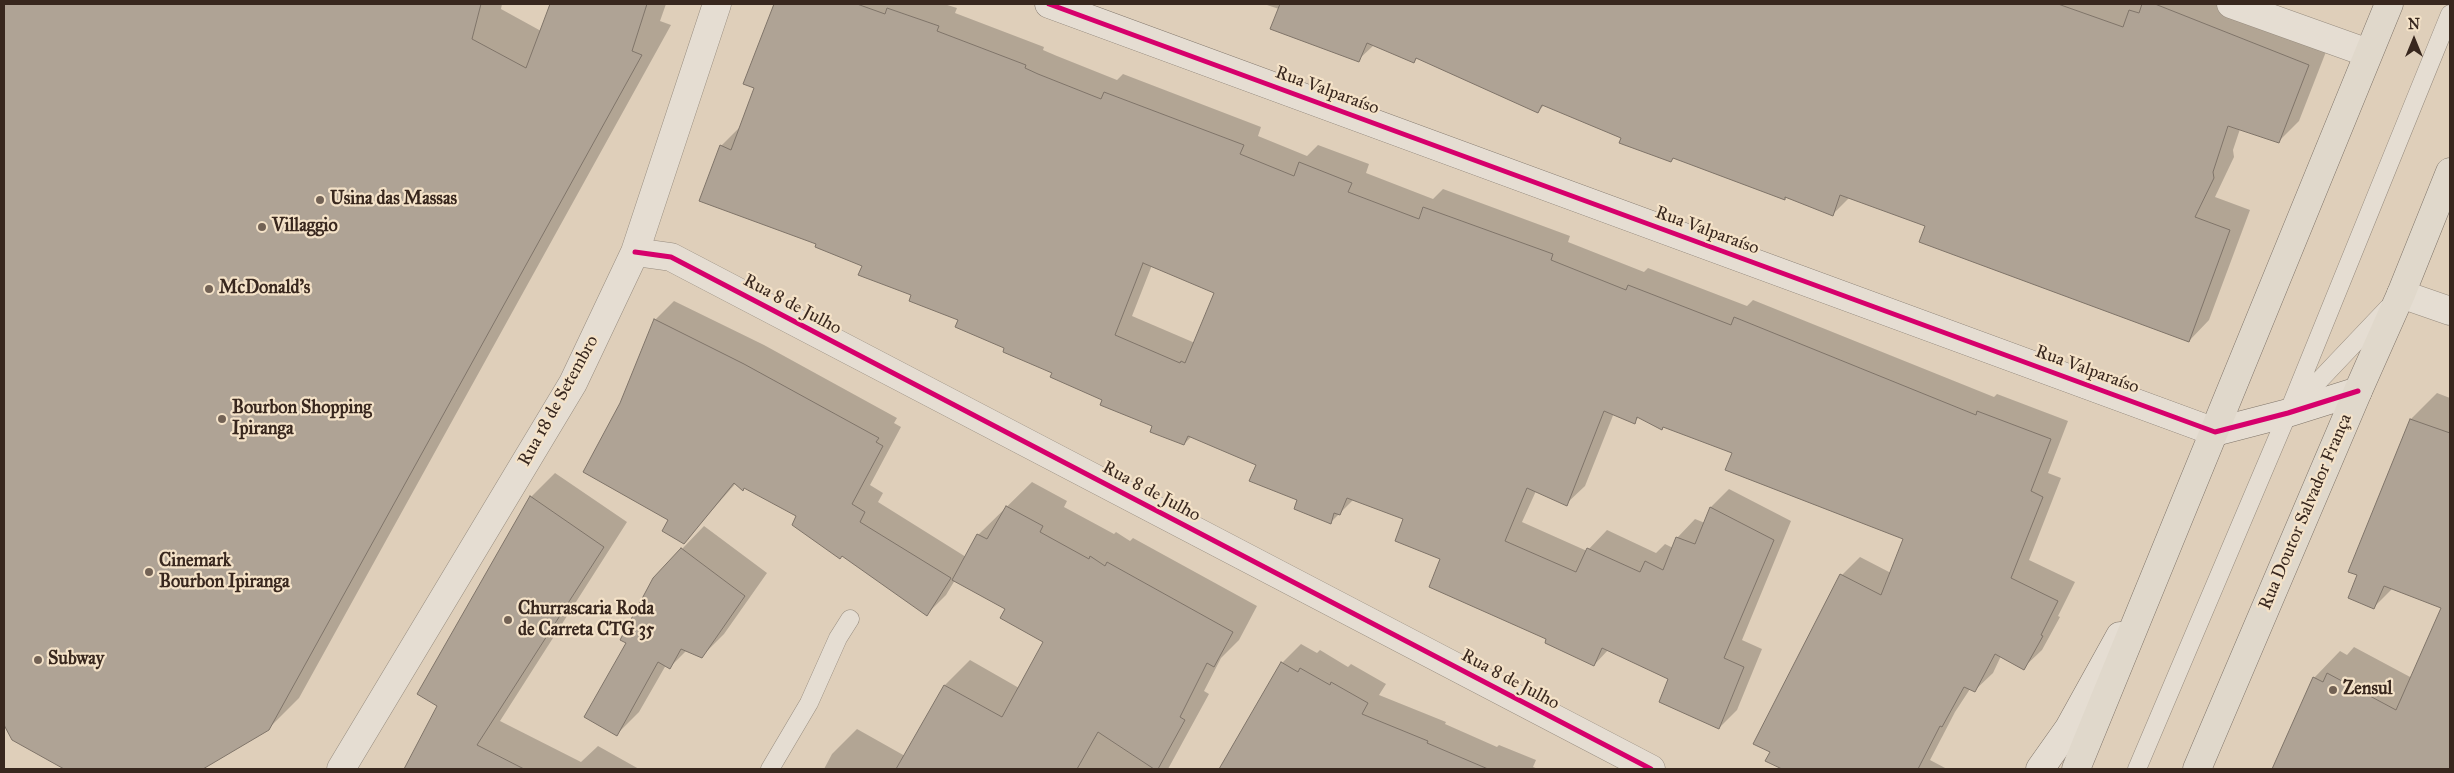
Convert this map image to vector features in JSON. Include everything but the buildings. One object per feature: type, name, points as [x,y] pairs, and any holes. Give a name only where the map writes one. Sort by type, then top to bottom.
[{"type":"main road","points":[[2076,769],[2389,4]]},
{"type":"main road","name":"Rua Doutor Salvador França","points":[[2194,768],[2401,294],[2450,172]]},
{"type":"street","name":"Rua 18 de Setembro","points":[[341,769],[573,383],[635,252],[717,4]]},
{"type":"street","name":"Rua Valparaíso","points":[[1049,4],[2215,432]]},
{"type":"street","points":[[2231,4],[2368,53]]},
{"type":"street","name":"Rua 8 de Julho","points":[[635,252],[671,257],[1651,769]]},
{"type":"street","points":[[2401,294],[2450,311]]},
{"type":"street","points":[[2215,432],[2288,413],[2358,391]]},
{"type":"street","points":[[2040,769],[2069,728],[2162,560]]},
{"type":"lane","points":[[2137,769],[2288,413],[2450,14]]},
{"type":"lane","points":[[2288,413],[2401,294]]},
{"type":"lane","points":[[770,769],[809,704],[838,638],[850,619]]},
{"type":"cycle path","points":[[1049,4],[2215,432],[2288,413],[2358,391]]},
{"type":"cycle path","points":[[635,252],[671,257],[1651,769]]},
{"type":"place","name":"Usina das Massas","points":[[320,200]]},
{"type":"place","name":"Villaggio","points":[[262,227]]},
{"type":"place","name":"McDonald's","points":[[209,289]]},
{"type":"place","name":"Bourbon Shopping Ipiranga","points":[[222,419]]},
{"type":"place","name":"Cinemark Bourbon Ipiranga","points":[[149,572]]},
{"type":"place","name":"Churrascaria Roda de Carreta CTG 35","points":[[508,620]]},
{"type":"place","name":"Subway","points":[[38,660]]},
{"type":"place","name":"Zensul","points":[[2333,690]]}]
